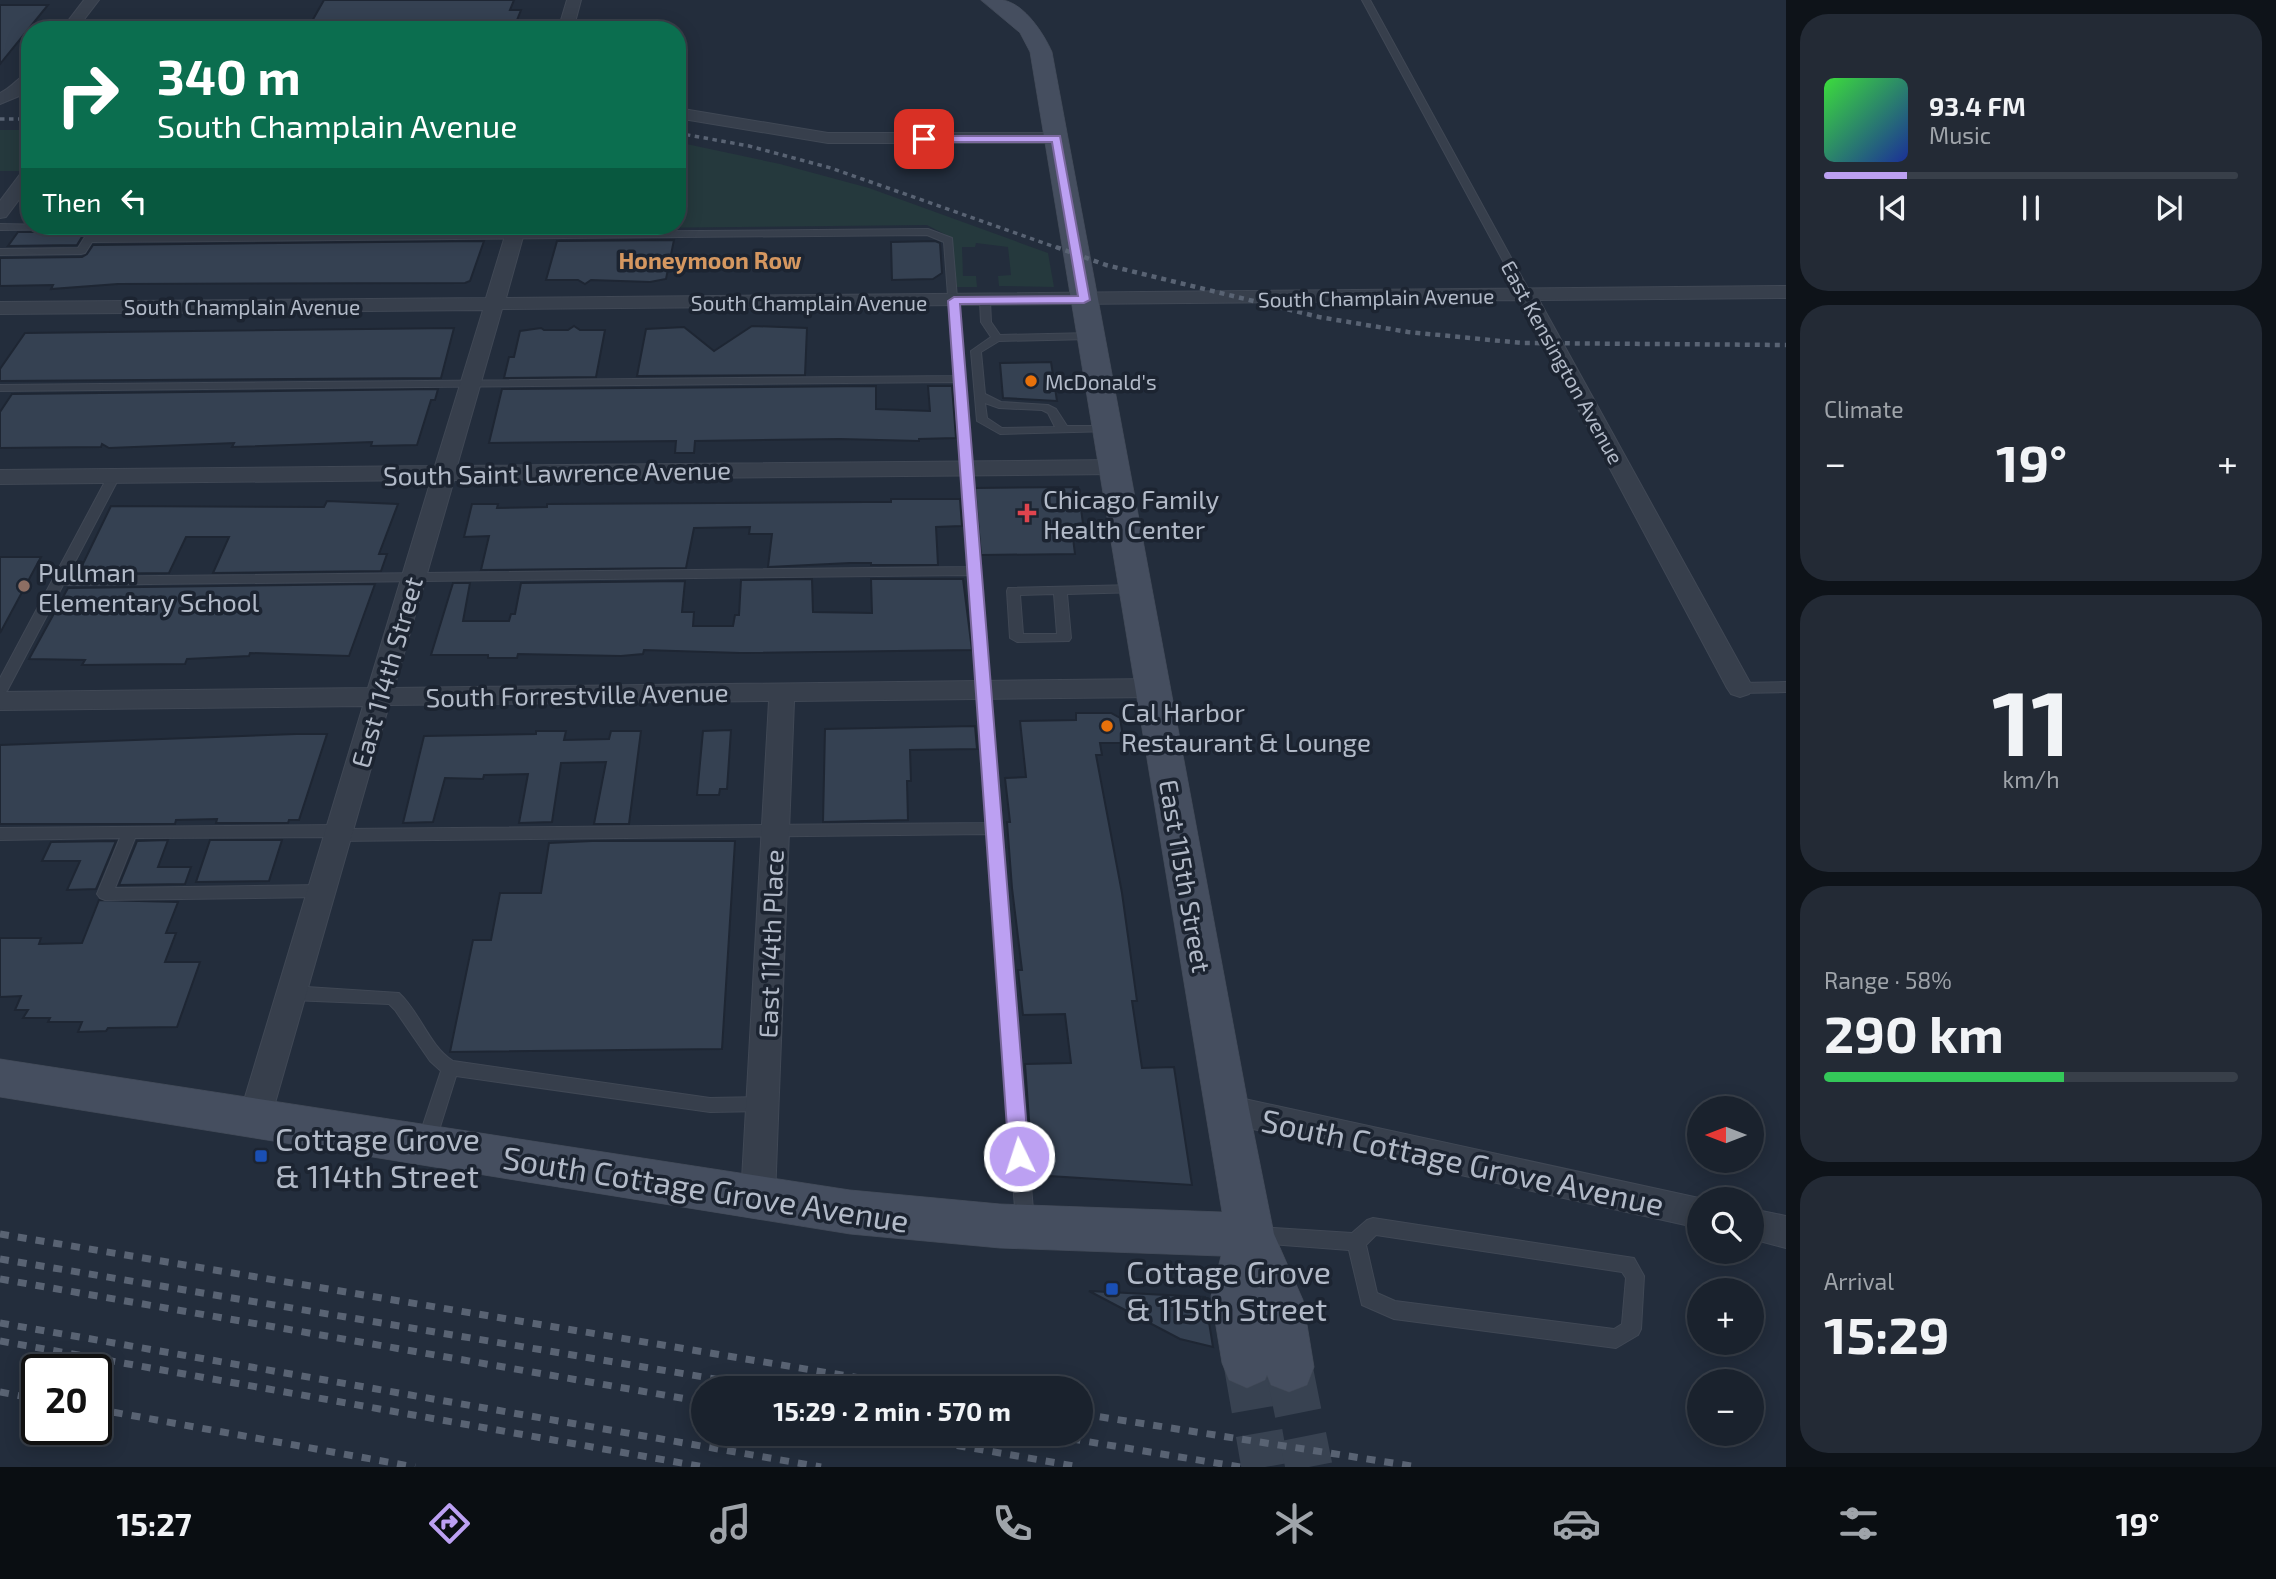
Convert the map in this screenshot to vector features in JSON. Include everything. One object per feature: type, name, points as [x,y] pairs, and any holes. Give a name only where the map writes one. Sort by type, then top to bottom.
[{"type":"street","points":[[75,21],[92,0]]},
{"type":"street","points":[[568,21],[574,0]]},
{"type":"street","name":"East 115th Street","points":[[991,0],[1021,20],[1037,41],[1115,467],[1226,1109],[1250,1234],[1278,1300],[1268,1365]]},
{"type":"street","points":[[2,99],[21,87]]},
{"type":"street","points":[[686,114],[837,138],[1056,138]]},
{"type":"street","points":[[3,176],[21,175]]},
{"type":"street","points":[[0,213],[21,185]]},
{"type":"street","name":"East 114th Street","points":[[255,1117],[514,235]]},
{"type":"street","name":"South Champlain Avenue","points":[[0,308],[1786,292]]},
{"type":"street","name":"East Kensington Avenue","points":[[1527,296],[1740,688]]},
{"type":"street","name":"South Saint Lawrence Avenue","points":[[0,477],[1115,467]]},
{"type":"street","name":"South Forrestville Avenue","points":[[0,701],[1153,688]]},
{"type":"street","name":"East 114th Place","points":[[758,1197],[782,692]]},
{"type":"street","name":"South Cottage Grove Avenue","points":[[0,1078],[758,1197],[937,1222],[1140,1234],[1250,1234]]},
{"type":"street","name":"South Cottage Grove Avenue","points":[[1226,1109],[1687,1210]]},
{"type":"street","points":[[1764,1227],[1786,1232]]},
{"type":"lane","name":"East Kensington Avenue","points":[[1366,0],[1527,296]]},
{"type":"lane","points":[[0,227],[21,227]]},
{"type":"lane","points":[[686,231],[928,232],[949,240],[1025,1228]]},
{"type":"lane","points":[[0,252],[81,251],[91,235]]},
{"type":"lane","points":[[89,239],[278,235]]},
{"type":"lane","points":[[985,300],[986,322],[997,338]]},
{"type":"lane","points":[[1091,336],[997,338],[976,351],[981,419],[1000,431],[1108,429]]},
{"type":"lane","points":[[0,388],[959,379]]},
{"type":"lane","points":[[980,396],[999,405],[1044,407],[1052,411],[1063,430]]},
{"type":"lane","points":[[0,691],[114,476]]},
{"type":"lane","points":[[58,581],[974,571]]},
{"type":"lane","points":[[1060,590],[1064,638],[1017,638],[1013,591],[1060,590],[1136,589]]},
{"type":"lane","points":[[1740,688],[1786,687]]},
{"type":"lane","points":[[0,834],[993,828]]},
{"type":"lane","points":[[130,833],[105,894],[321,891]]},
{"type":"lane","points":[[291,993],[393,998],[401,1003],[412,1017],[441,1065],[450,1068],[710,1105],[763,1104]]},
{"type":"lane","points":[[426,1144],[450,1068]]},
{"type":"lane","points":[[1250,1234],[1356,1242],[1373,1226],[1627,1264],[1635,1276],[1632,1329],[1616,1339],[1394,1310],[1369,1299],[1356,1242]]},
{"type":"green space","points":[[0,130],[21,130],[21,168],[19,171],[0,171]]},
{"type":"green space","points":[[686,144],[780,164],[869,188],[1048,253],[1054,287],[999,286],[998,276],[1011,275],[1008,247],[976,243],[975,247],[962,247],[963,276],[976,276],[977,287],[956,287],[952,238],[927,225],[686,227]]},
{"type":"building","points":[[324,0],[514,0],[510,10],[521,10],[517,21],[312,21]]},
{"type":"building","points":[[0,5],[48,5],[35,21],[21,21],[21,38],[0,64]]},
{"type":"building","points":[[18,232],[21,232],[21,235],[83,235],[77,245],[8,246]]},
{"type":"building","points":[[674,240],[666,279],[650,282],[591,280],[585,284],[578,280],[546,280],[557,241]]},
{"type":"building","points":[[484,241],[470,281],[465,283],[118,284],[51,289],[53,285],[0,286],[0,258],[82,257],[93,245]]},
{"type":"building","points":[[891,242],[940,243],[942,273],[933,279],[892,280]]},
{"type":"building","points":[[574,326],[580,330],[605,330],[596,377],[504,378],[509,357],[514,357],[520,331],[541,328],[568,330]]},
{"type":"building","points":[[752,326],[807,328],[805,375],[637,376],[646,329],[684,327],[714,351]]},
{"type":"building","points":[[454,328],[441,378],[0,381],[0,369],[25,333]]},
{"type":"building","name":"McDonald's","points":[[1051,362],[1057,401],[1003,398],[1000,363]]},
{"type":"building","points":[[876,386],[876,409],[930,411],[928,386],[952,386],[956,438],[919,441],[695,441],[694,453],[675,453],[676,441],[489,443],[502,389]]},
{"type":"building","points":[[438,389],[435,400],[431,400],[417,445],[371,446],[372,442],[232,447],[234,443],[109,448],[102,444],[101,447],[0,448],[0,412],[12,394]]},
{"type":"building","name":"Chicago Family Health Center","points":[[1078,487],[1085,538],[1073,538],[1075,554],[981,555],[975,488]]},
{"type":"building","points":[[891,499],[960,499],[962,526],[936,527],[938,565],[850,563],[768,567],[772,534],[749,534],[750,527],[694,528],[686,568],[481,570],[489,536],[464,537],[472,504],[498,504],[497,508],[547,507],[547,504],[891,502]]},
{"type":"building","points":[[327,501],[398,504],[379,554],[387,554],[381,571],[213,573],[229,537],[186,537],[169,573],[78,574],[111,506],[324,507]]},
{"type":"building","points":[[0,557],[41,557],[0,633]]},
{"type":"building","points":[[812,579],[813,612],[872,613],[871,579],[963,579],[972,650],[740,653],[644,650],[643,654],[621,656],[518,654],[517,658],[431,655],[453,583],[470,583],[463,621],[509,621],[511,614],[515,614],[521,583],[685,581],[682,612],[694,612],[693,626],[733,626],[735,615],[739,615],[741,580]]},
{"type":"building","points":[[375,584],[349,656],[250,653],[249,656],[187,659],[185,664],[82,665],[85,660],[29,659],[68,588]]},
{"type":"building","points":[[1076,713],[1111,713],[1120,718],[1124,743],[1100,743],[1102,755],[1096,755],[1122,893],[1137,1001],[1132,1001],[1142,1068],[1174,1067],[1192,1185],[1033,1175],[1025,1064],[1071,1063],[1065,1014],[1023,1015],[1018,970],[1022,970],[1012,888],[1007,822],[1010,822],[1005,778],[1026,777],[1020,721],[1076,720]]},
{"type":"building","points":[[975,726],[977,749],[910,750],[911,781],[907,781],[908,820],[823,822],[825,729]]},
{"type":"building","points":[[731,730],[727,789],[720,789],[719,795],[697,795],[703,731]]},
{"type":"building","points":[[536,731],[566,731],[564,740],[609,739],[611,731],[641,731],[629,824],[594,824],[606,762],[561,763],[552,822],[519,823],[528,774],[484,775],[483,779],[445,778],[433,822],[403,823],[424,736],[536,734]]},
{"type":"building","points":[[327,734],[299,820],[289,820],[288,823],[216,823],[217,819],[176,820],[175,824],[0,824],[0,745]]},
{"type":"building","points":[[168,840],[158,867],[191,867],[185,884],[119,885],[137,841]]},
{"type":"building","points":[[210,840],[282,840],[269,881],[196,882]]},
{"type":"building","points":[[116,841],[96,889],[67,890],[80,861],[42,861],[51,842]]},
{"type":"building","points":[[735,841],[722,1049],[450,1052],[473,940],[491,940],[500,893],[541,893],[549,843]]},
{"type":"building","points":[[99,900],[178,902],[166,933],[176,933],[165,962],[200,962],[177,1027],[108,1028],[106,1031],[78,1032],[82,1022],[48,1022],[50,1018],[23,1018],[28,1010],[15,1010],[21,996],[0,997],[0,938],[41,938],[39,944],[82,943]]},
{"type":"building","points":[[1089,1291],[1205,1297],[1213,1347],[1180,1339]]},
{"type":"tunnel","points":[[1247,1363],[1265,1467]]},
{"type":"tunnel","points":[[1289,1367],[1309,1467]]},
{"type":"railway","points":[[0,119],[21,119]]},
{"type":"railway","points":[[686,135],[749,146],[831,168],[1061,249]]},
{"type":"railway","points":[[1056,247],[1106,265],[1319,317],[1408,332],[1522,343],[1786,345]]},
{"type":"railway","points":[[0,1234],[847,1376]]},
{"type":"railway","points":[[0,1259],[697,1376]]},
{"type":"railway","points":[[0,1279],[691,1400]]},
{"type":"railway","points":[[0,1323],[821,1467]]},
{"type":"railway","points":[[0,1341],[704,1467]]},
{"type":"railway","points":[[0,1392],[21,1396]]},
{"type":"railway","points":[[112,1412],[415,1467]]},
{"type":"railway","points":[[1093,1416],[1418,1467]]},
{"type":"railway","points":[[1093,1442],[1240,1467]]},
{"type":"railway","points":[[960,1446],[1080,1467]]},
{"type":"place","name":"McDonald's","points":[[1031,381]]},
{"type":"place","name":"Chicago Family Health Center","points":[[1027,513]]},
{"type":"place","name":"Pullman Elementary School","points":[[24,586]]},
{"type":"place","name":"Cal Harbor Restaurant & Lounge","points":[[1107,726]]},
{"type":"place","name":"Cottage Grove & 114th Street","points":[[261,1156]]},
{"type":"place","name":"Cottage Grove & 115th Street","points":[[1112,1289]]},
{"type":"district","name":"Honeymoon Row","points":[[710,260]]},
{"type":"route","points":[[924,139],[1056,138],[1084,300],[954,301],[1019,1156]]}]
